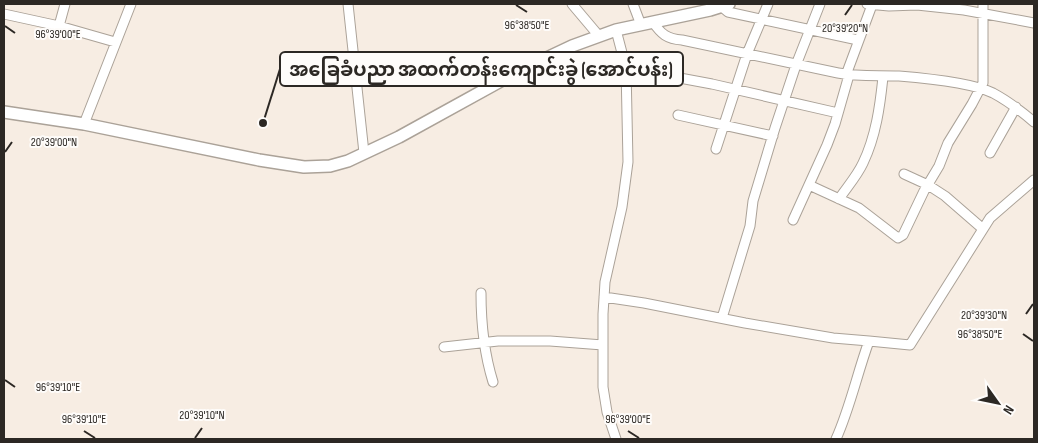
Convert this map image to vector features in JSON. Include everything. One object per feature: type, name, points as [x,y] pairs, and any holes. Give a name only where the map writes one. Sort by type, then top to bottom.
[{"type":"main road","points":[[4,112],[84,124],[259,160],[304,167],[330,166],[348,161],[399,136],[517,72],[572,46],[616,30],[725,5]]},
{"type":"street","points":[[59,26],[65,4]]},
{"type":"street","points":[[84,124],[130,4]]},
{"type":"street","points":[[348,4],[364,153]]},
{"type":"street","points":[[572,4],[600,36]]},
{"type":"street","points":[[633,4],[647,24],[671,39],[848,75],[908,78],[972,86],[992,93],[1016,107],[1034,122]]},
{"type":"street","points":[[716,149],[747,54],[768,4]]},
{"type":"street","points":[[722,318],[750,226],[753,201],[773,136],[796,65],[820,4]]},
{"type":"street","points":[[793,220],[827,146],[858,40],[875,4],[917,5],[1034,23]]},
{"type":"street","points":[[809,185],[859,208],[898,238],[903,235],[909,220],[939,166],[948,144],[981,89],[983,74],[983,4]]},
{"type":"street","points":[[725,5],[728,12],[858,40]]},
{"type":"street","points":[[4,14],[59,26],[116,42]]},
{"type":"street","points":[[616,30],[626,68],[628,162],[622,207],[605,282],[603,345],[604,387],[607,412],[616,439]]},
{"type":"street","points":[[626,68],[735,89],[838,113]]},
{"type":"street","points":[[839,199],[862,165],[871,144],[881,99],[883,77]]},
{"type":"street","points":[[990,153],[1016,107]]},
{"type":"street","points":[[678,115],[773,136]]},
{"type":"street","points":[[904,174],[928,185],[945,196],[983,229]]},
{"type":"street","points":[[604,297],[833,338],[910,344],[990,218],[1034,180]]},
{"type":"street","points":[[481,293],[484,342],[493,382]]},
{"type":"street","points":[[444,347],[484,342],[550,340],[603,345]]},
{"type":"street","points":[[836,439],[869,341]]},
{"type":"place","name":"အခြေခံပညာ အထက်တန်းကျောင်းခွဲ (အောင်ပန်း)","points":[[263,123]]}]
